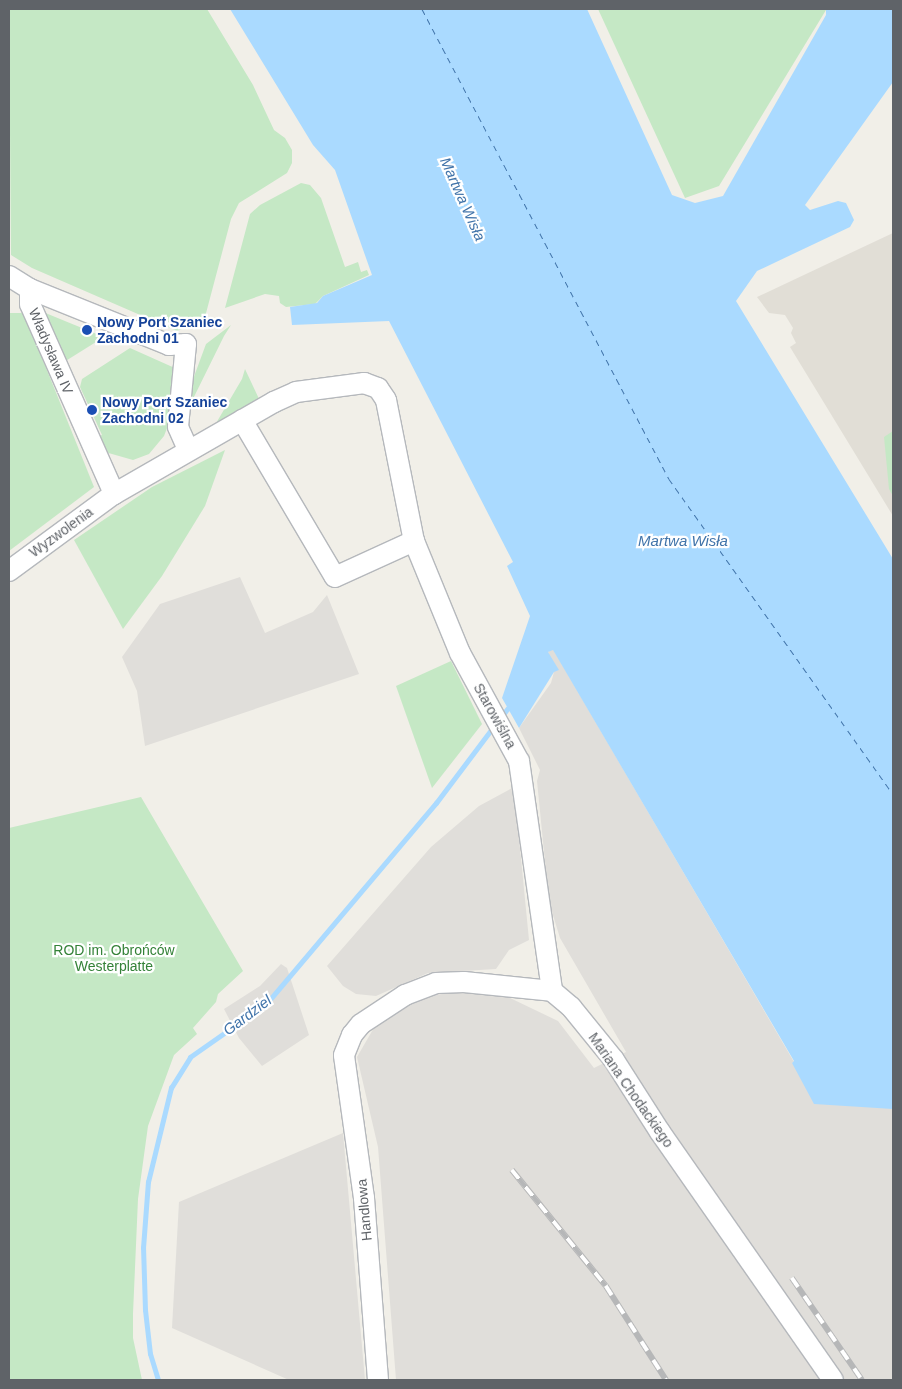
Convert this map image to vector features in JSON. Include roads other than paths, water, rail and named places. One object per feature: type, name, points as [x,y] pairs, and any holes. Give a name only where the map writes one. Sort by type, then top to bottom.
[{"type":"street","name":"Władysława IV","points":[[9,276],[30,288],[169,345],[186,344],[178,427],[188,449]]},
{"type":"street","name":"Władysława IV","points":[[30,288],[30,304],[114,494]]},
{"type":"street","name":"Starowiślna","points":[[188,449],[296,392],[364,383],[378,388],[386,400],[414,541],[460,653],[510,739],[519,760],[532,867],[552,991]]},
{"type":"street","points":[[242,420],[334,577],[414,541]]},
{"type":"street","points":[[114,494],[188,449]]},
{"type":"street","name":"Wyzwolenia","points":[[9,571],[114,494]]},
{"type":"street","name":"Handlowa","points":[[378,1380],[364,1198],[344,1068],[344,1054],[348,1042],[361,1024],[405,995],[436,982],[499,983],[552,991]]},
{"type":"street","name":"Mariana Chodackiego","points":[[552,991],[570,1007],[614,1060],[660,1132],[833,1380]]},
{"type":"water","name":"Martwa Wisła","points":[[230,9],[587,9],[672,195],[695,203],[723,196],[826,15],[826,9],[893,9],[893,82],[805,205],[810,210],[838,201],[846,203],[854,220],[850,227],[757,271],[736,301],[893,559],[893,1109],[814,1104],[792,1063],[794,1061],[553,650],[548,652],[559,670],[554,672],[519,728],[502,698],[530,616],[507,566],[513,562],[389,321],[292,325],[290,307],[317,303],[323,296],[372,275],[335,170],[313,145]]},
{"type":"waterway","name":"Gardziel","points":[[501,717],[508,708]]},
{"type":"waterway","name":"Gardziel","points":[[158,1380],[150,1354],[145,1310],[143,1248],[148,1182],[171,1088],[190,1057],[267,1003],[436,803],[494,726]]},
{"type":"railway","points":[[512,1170],[606,1286],[666,1380]]},
{"type":"railway","points":[[792,1278],[862,1380]]},
{"type":"place","name":"Nowy Port Szaniec Zachodni 01","points":[[87,330]]},
{"type":"place","name":"Nowy Port Szaniec Zachodni 02","points":[[92,410]]},
{"type":"park label","name":"ROD im. Obrońców Westerplatte","points":[[114,958]]}]
